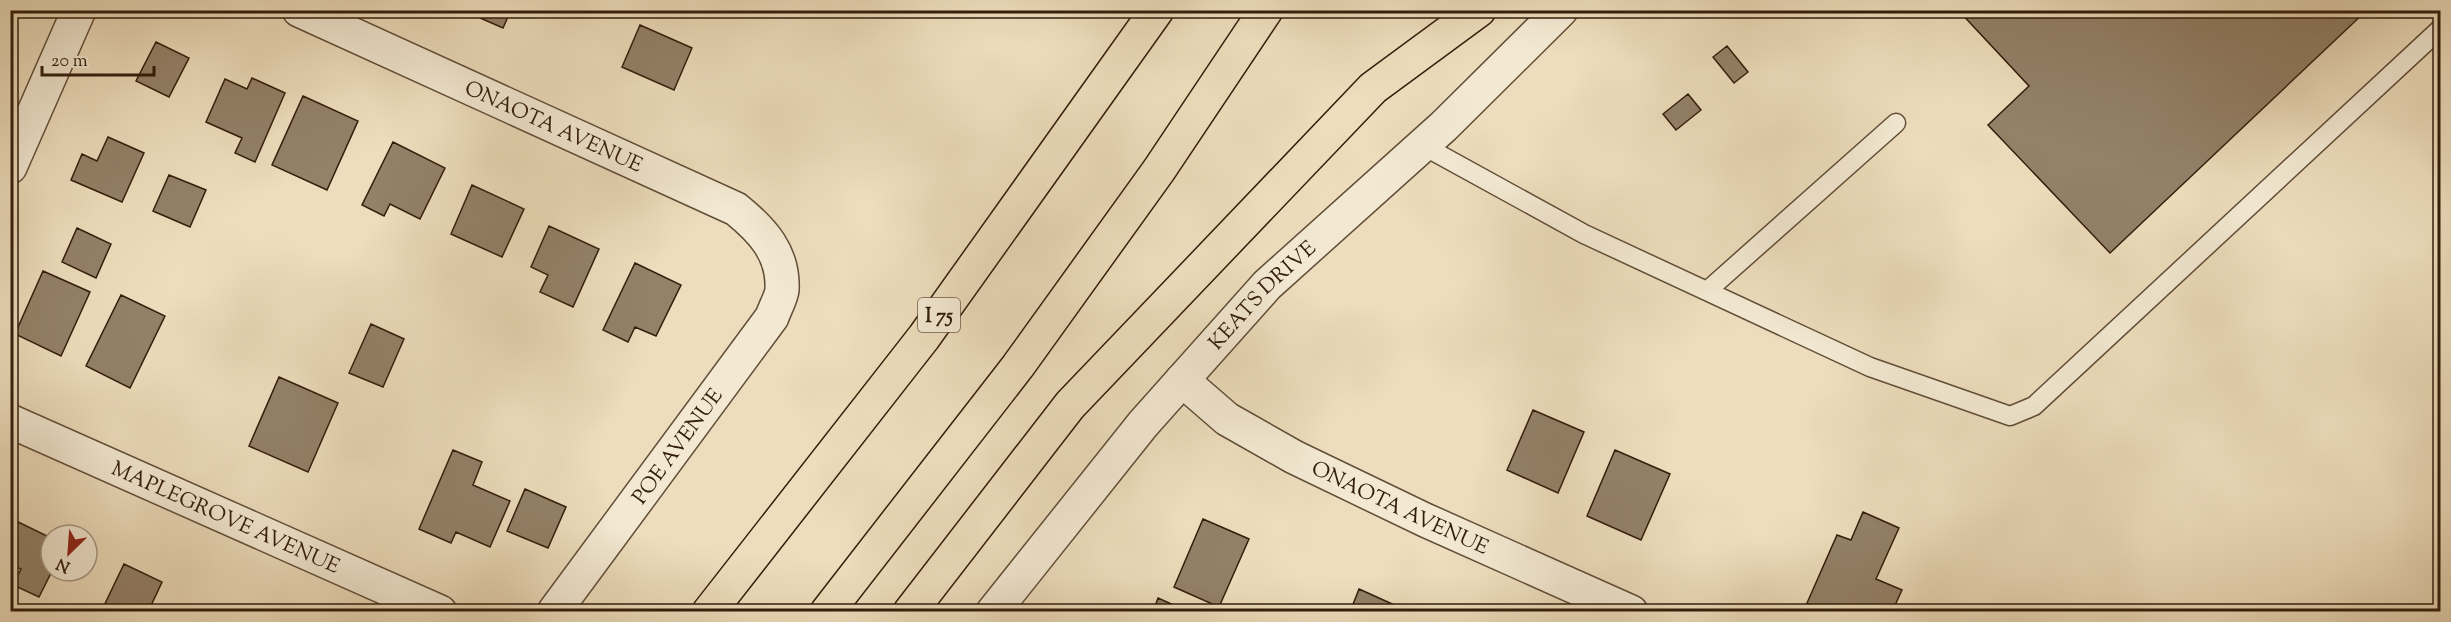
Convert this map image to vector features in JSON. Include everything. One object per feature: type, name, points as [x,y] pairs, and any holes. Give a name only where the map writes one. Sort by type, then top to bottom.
[{"type":"highway","name":"I 75","points":[[709,612],[924,337],[1157,10]]},
{"type":"highway","points":[[827,612],[1018,366],[1159,170],[1266,10]]},
{"type":"highway","points":[[910,612],[1070,405],[1372,88],[1479,10]]},
{"type":"street","points":[[10,167],[79,10]]},
{"type":"street","name":"ONAOTA AVENUE","points":[[298,10],[736,209],[760,229],[776,256],[781,273]]},
{"type":"street","name":"KEATS DRIVE","points":[[993,612],[1136,433],[1267,285],[1433,135],[1561,10]]},
{"type":"street","name":"POE AVENUE","points":[[554,612],[772,317],[782,292],[781,273]]},
{"type":"street","name":"ONAOTA AVENUE","points":[[1182,380],[1227,419],[1294,457],[1425,520],[1631,612]]},
{"type":"street","name":"MAPLEGROVE AVENUE","points":[[10,421],[440,612]]},
{"type":"lane","points":[[1433,135],[1584,234],[1870,367],[2010,416],[2034,406],[2440,29]]},
{"type":"lane","points":[[1707,291],[1896,123]]},
{"type":"building","points":[[462,10],[511,10],[503,28]]},
{"type":"building","points":[[1958,10],[2367,10],[2110,253],[1988,125],[2029,86]]},
{"type":"building","points":[[640,25],[692,48],[674,90],[622,67]]},
{"type":"building","points":[[156,42],[189,58],[169,97],[136,81]]},
{"type":"building","points":[[1727,46],[1748,72],[1734,83],[1713,57]]},
{"type":"building","points":[[252,78],[285,93],[255,162],[235,153],[242,138],[206,122],[225,79],[247,89]]},
{"type":"building","points":[[1688,94],[1701,110],[1676,130],[1663,114]]},
{"type":"building","points":[[303,96],[358,121],[327,190],[272,165]]},
{"type":"building","points":[[108,137],[144,153],[122,202],[71,180],[82,154],[97,161]]},
{"type":"building","points":[[393,142],[445,168],[420,219],[390,204],[384,216],[362,205]]},
{"type":"building","points":[[169,175],[206,190],[190,227],[153,211]]},
{"type":"building","points":[[472,185],[524,209],[502,257],[451,234]]},
{"type":"building","points":[[549,226],[599,249],[573,307],[540,292],[548,275],[531,267]]},
{"type":"building","points":[[77,228],[111,244],[96,278],[62,262]]},
{"type":"building","points":[[635,263],[681,285],[656,336],[635,327],[628,342],[603,330]]},
{"type":"building","points":[[43,271],[90,292],[61,356],[15,334]]},
{"type":"building","points":[[121,295],[165,316],[130,388],[86,366]]},
{"type":"building","points":[[371,324],[404,339],[383,387],[349,373]]},
{"type":"building","points":[[279,377],[338,403],[308,472],[249,446]]},
{"type":"building","points":[[1533,410],[1584,432],[1558,493],[1507,470]]},
{"type":"building","points":[[453,450],[482,462],[473,485],[510,501],[490,547],[456,532],[451,543],[419,529]]},
{"type":"building","points":[[1615,450],[1670,474],[1641,540],[1587,516]]},
{"type":"building","points":[[525,489],[566,507],[548,548],[507,531]]},
{"type":"building","points":[[1863,512],[1899,528],[1876,579],[1902,590],[1892,612],[1827,612],[1807,603],[1837,535],[1851,540]]},
{"type":"building","points":[[10,518],[39,532],[39,583],[46,583],[39,597],[13,585],[21,569],[10,564]]},
{"type":"building","points":[[1203,519],[1249,539],[1219,607],[1174,587]]},
{"type":"building","points":[[124,564],[162,582],[148,612],[101,612]]},
{"type":"building","points":[[1359,589],[1410,612],[1350,612]]},
{"type":"building","points":[[1158,598],[1189,612],[1153,612]]}]
